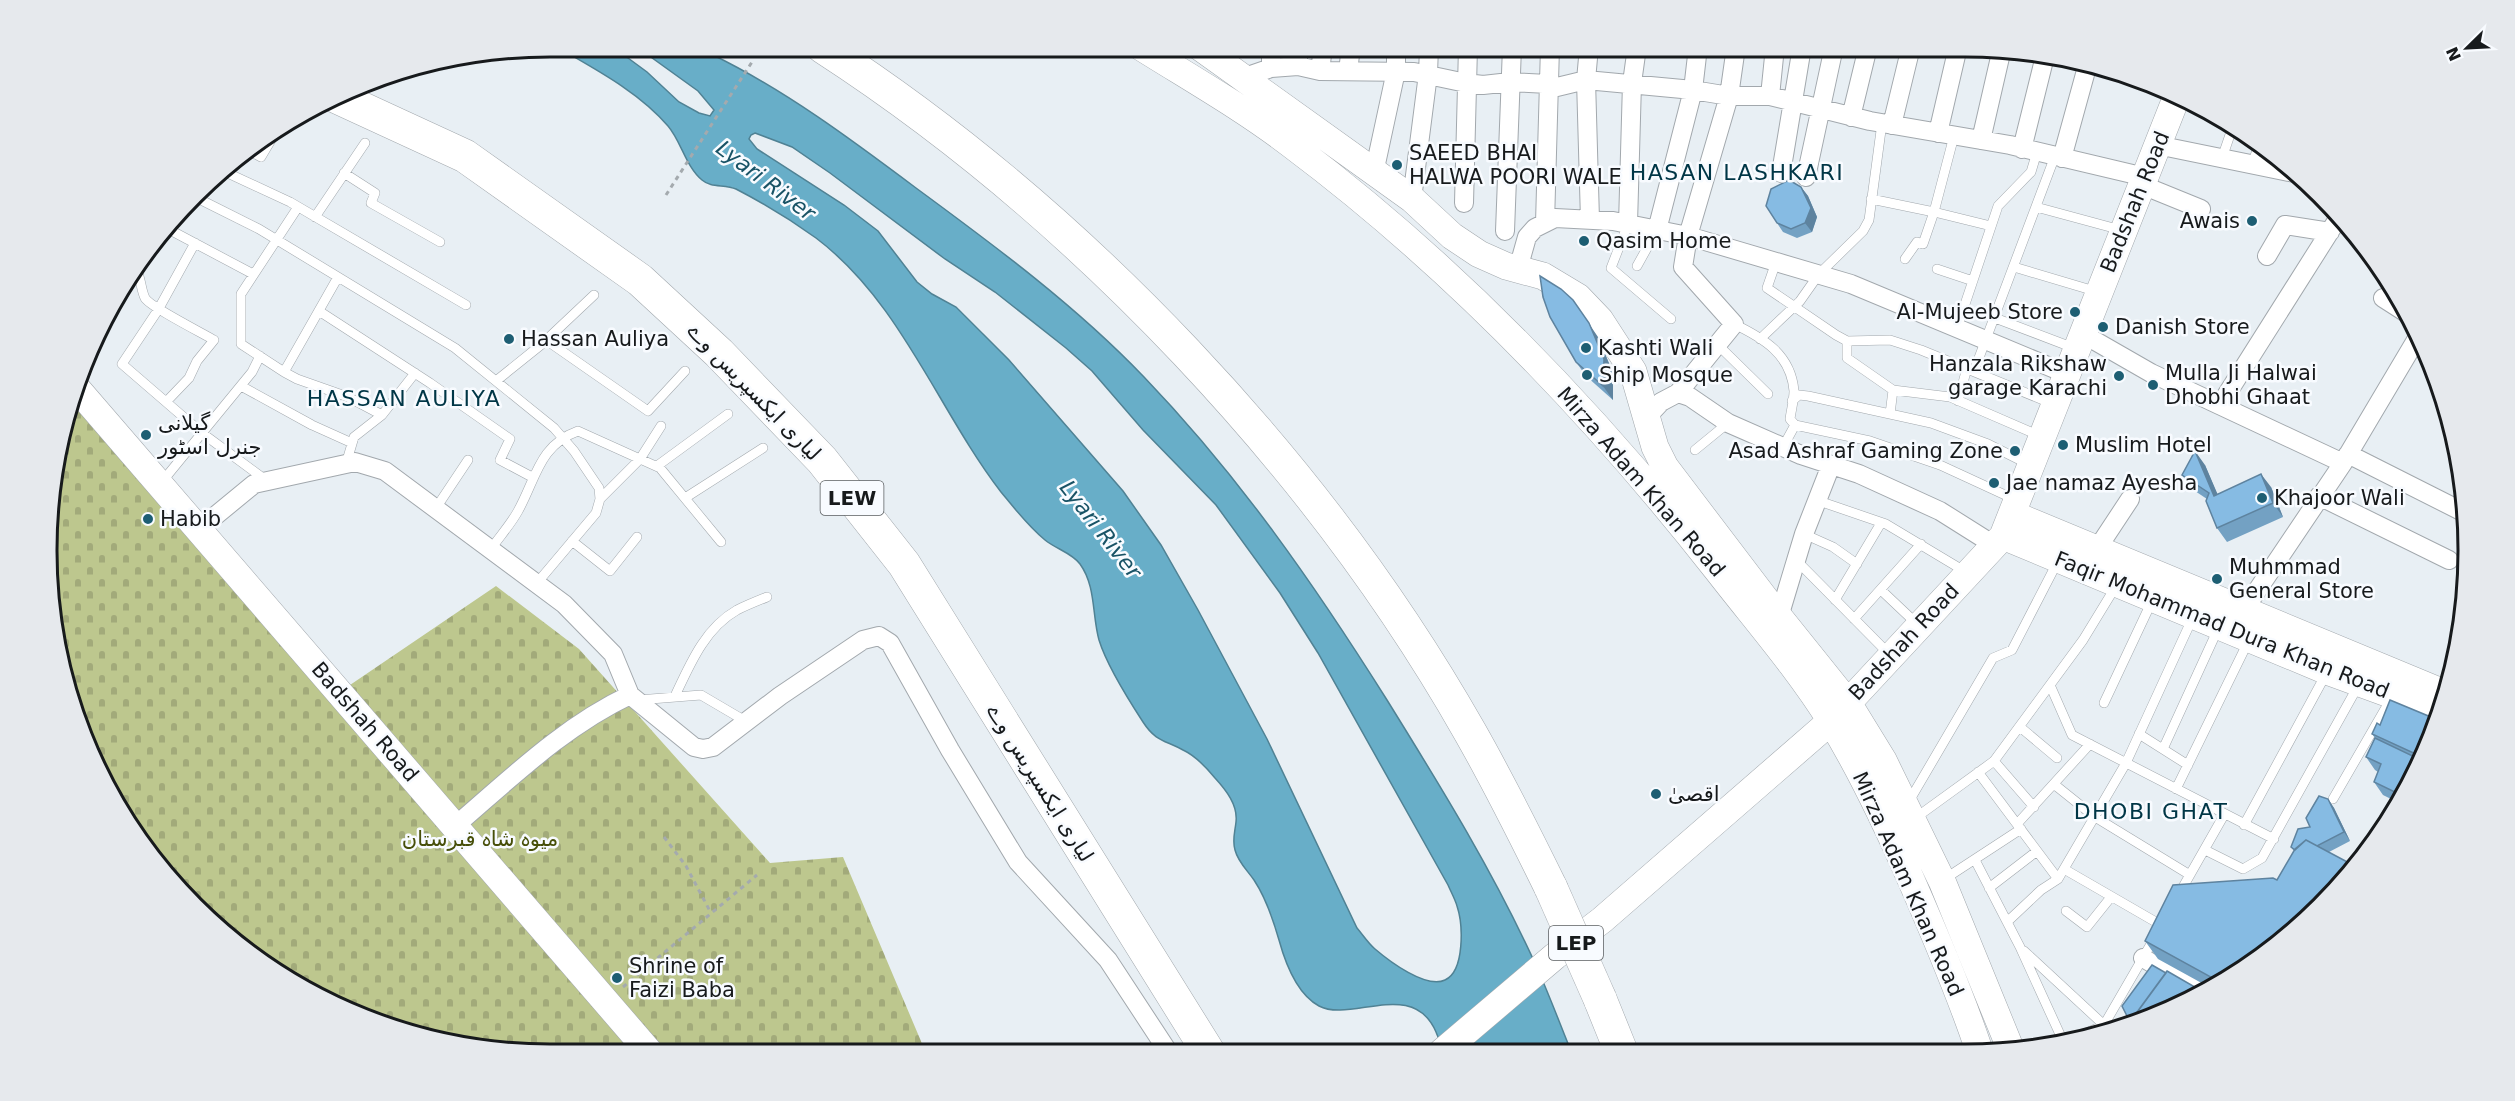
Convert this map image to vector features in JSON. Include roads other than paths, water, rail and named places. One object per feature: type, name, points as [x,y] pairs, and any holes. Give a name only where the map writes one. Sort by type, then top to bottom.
[{"type":"highway","name":"LEP","points":[[838,57],[938,129],[1037,210],[1130,295],[1197,364],[1259,434],[1371,579],[1438,680],[1492,772],[1551,888],[1618,1044]]},
{"type":"highway","name":"لیاری ایکسپریس وے","points":[[347,102],[465,156],[640,279],[719,353],[822,460],[904,564],[1203,1044]]},
{"type":"main road","name":"Mirza Adam Khan Road","points":[[1158,57],[1292,145],[1391,225],[1524,348],[1674,514],[1775,644],[1883,760],[1942,881],[2008,1042]]},
{"type":"main road","name":"Mirza Adam Khan Road","points":[[1216,57],[1327,135],[1374,173],[1412,199],[1452,236],[1479,254],[1544,276],[1578,297],[1600,320],[1633,371],[1655,447],[1665,466],[1779,617],[1839,712],[1930,923],[1977,1044]]},
{"type":"main road","name":"Badshah Road","points":[[1451,1044],[1555,956],[1602,920],[1839,712],[1968,573],[2006,524],[2174,104]]},
{"type":"main road","name":"Badshah Road","points":[[82,395],[642,1044]]},
{"type":"main road","name":"Faqir Mohammad Dura Khan Road","points":[[2006,524],[2097,549],[2437,690]]},
{"type":"main road","name":"Faqir Mohammad Dura Khan Road","points":[[2006,524],[2059,558],[2153,599],[2327,671],[2432,709]]},
{"type":"street","points":[[1271,57],[1271,68]]},
{"type":"street","points":[[1298,57],[1298,66]]},
{"type":"street","points":[[1320,71],[1322,57]]},
{"type":"street","points":[[1348,71],[1350,57]]},
{"type":"street","points":[[1374,173],[1396,71],[1396,57]]},
{"type":"street","points":[[1412,199],[1429,57]]},
{"type":"street","points":[[1464,203],[1467,57]]},
{"type":"street","points":[[1505,231],[1511,57]]},
{"type":"street","points":[[1545,223],[1549,57]]},
{"type":"street","points":[[1588,57],[1586,80],[1590,220]]},
{"type":"street","points":[[1628,224],[1632,83],[1636,57]]},
{"type":"street","points":[[1657,230],[1693,90],[1697,57]]},
{"type":"street","points":[[1647,417],[1661,402],[1678,393],[1734,324],[1683,267],[1688,236],[1729,96],[1734,57]]},
{"type":"street","points":[[1770,96],[1774,57]]},
{"type":"street","points":[[1781,172],[1800,57]]},
{"type":"street","points":[[1806,177],[1832,57]]},
{"type":"street","points":[[1851,117],[1865,57]]},
{"type":"street","points":[[1887,124],[1908,57]]},
{"type":"street","points":[[1946,135],[1957,57]]},
{"type":"street","points":[[1981,140],[2000,58]]},
{"type":"street","points":[[2044,63],[2044,154]]},
{"type":"street","points":[[1245,77],[1271,68],[1298,66],[1320,71],[1396,71],[1428,74],[1466,83],[1510,82],[1548,84],[1557,87],[1586,80],[1632,83],[1729,96],[1770,96],[1851,117],[1981,140],[2044,154],[2143,181],[2200,209]]},
{"type":"street","points":[[2044,154],[2084,72]]},
{"type":"street","points":[[2157,145],[2276,168]]},
{"type":"street","points":[[1518,269],[1527,237],[1535,228],[1555,218],[1628,224],[1688,236],[1851,284],[2067,374]]},
{"type":"street","points":[[2267,256],[2285,225],[2335,224]]},
{"type":"street","points":[[2220,405],[2335,224]]},
{"type":"street","points":[[2383,298],[2392,304]]},
{"type":"street","points":[[2080,341],[2456,509]]},
{"type":"street","points":[[2244,610],[2345,458],[2413,345]]},
{"type":"street","points":[[1678,393],[1690,398],[1728,423],[1783,447],[1859,474],[1940,511],[2006,524]]},
{"type":"street","points":[[198,530],[245,489],[254,484],[356,462],[385,471],[564,604],[613,654],[633,698],[684,740],[703,749],[721,742],[780,696],[863,640],[879,636],[890,643],[950,750],[1018,862],[1108,960],[1163,1044]]},
{"type":"street","points":[[1779,617],[1804,534],[1831,465]]},
{"type":"street","points":[[2319,496],[2449,560]]},
{"type":"street","points":[[2097,549],[2130,499]]},
{"type":"street","points":[[455,826],[538,755],[601,709],[633,698]]},
{"type":"street","points":[[2143,958],[2193,988]]},
{"type":"lane","points":[[1760,339],[1800,301],[1819,274],[1863,231],[1869,220],[1871,199],[1887,124]]},
{"type":"lane","points":[[1905,259],[1917,242],[1923,244],[1934,212],[1946,135]]},
{"type":"lane","points":[[2222,158],[2230,135]]},
{"type":"lane","points":[[315,217],[365,143]]},
{"type":"lane","points":[[256,154],[261,157],[267,146]]},
{"type":"lane","points":[[2252,164],[2256,153]]},
{"type":"lane","points":[[1959,401],[1970,370],[1987,340],[2036,207],[2044,154]]},
{"type":"lane","points":[[1957,328],[1998,206],[2031,172],[2044,154]]},
{"type":"lane","points":[[344,173],[375,193],[371,203],[440,242]]},
{"type":"lane","points":[[231,175],[298,207],[466,305]]},
{"type":"lane","points":[[1871,199],[1991,226]]},
{"type":"lane","points":[[203,201],[276,239],[454,348],[554,428],[562,437],[599,488],[600,499],[596,513],[537,582]]},
{"type":"lane","points":[[298,207],[241,294],[241,344],[297,380],[348,396],[382,415]]},
{"type":"lane","points":[[2036,207],[2124,231]]},
{"type":"lane","points":[[1628,224],[1611,268],[1671,319]]},
{"type":"lane","points":[[1637,266],[1657,230]]},
{"type":"lane","points":[[174,232],[253,274]]},
{"type":"lane","points":[[195,243],[158,310],[122,364],[202,433],[267,481]]},
{"type":"lane","points":[[1776,262],[1767,288],[1847,340],[1890,340],[2055,405]]},
{"type":"lane","points":[[2014,267],[2099,293]]},
{"type":"lane","points":[[1937,269],[1973,281]]},
{"type":"lane","points":[[284,372],[338,277]]},
{"type":"lane","points":[[139,278],[146,300],[158,310],[214,340],[197,361],[189,378],[166,402]]},
{"type":"lane","points":[[496,381],[546,340],[594,295]]},
{"type":"lane","points":[[319,311],[415,373],[510,440],[500,460],[532,477]]},
{"type":"lane","points":[[1995,318],[2080,341]]},
{"type":"lane","points":[[1734,324],[1776,349],[1784,361],[1792,385],[1790,420],[1795,425],[1870,441],[1930,461],[2006,524]]},
{"type":"lane","points":[[546,340],[648,411],[685,371]]},
{"type":"lane","points":[[1847,340],[1847,358],[1893,390],[1950,397],[2042,437]]},
{"type":"lane","points":[[1718,345],[1768,394]]},
{"type":"lane","points":[[160,485],[252,372],[260,356]]},
{"type":"lane","points":[[346,464],[354,437],[382,415],[415,373]]},
{"type":"lane","points":[[241,386],[312,424],[352,442]]},
{"type":"lane","points":[[1890,414],[1893,390]]},
{"type":"lane","points":[[1792,401],[1799,395],[1808,396],[1931,423],[1979,440],[2031,466]]},
{"type":"lane","points":[[657,466],[728,414]]},
{"type":"lane","points":[[1695,450],[1728,423]]},
{"type":"lane","points":[[1783,447],[1795,425]]},
{"type":"lane","points":[[600,499],[640,459],[661,426]]},
{"type":"lane","points":[[491,549],[518,511],[532,477],[562,437],[578,431],[657,466],[721,542]]},
{"type":"lane","points":[[685,498],[763,448]]},
{"type":"lane","points":[[436,508],[468,460]]},
{"type":"lane","points":[[1816,500],[1881,523],[1968,573]]},
{"type":"lane","points":[[1835,600],[1881,523]]},
{"type":"lane","points":[[1804,534],[1833,547],[1857,564]]},
{"type":"lane","points":[[572,541],[610,571],[637,537]]},
{"type":"lane","points":[[1854,620],[1921,544]]},
{"type":"lane","points":[[1910,812],[1993,658],[2012,650],[2059,558]]},
{"type":"lane","points":[[1797,561],[1891,657]]},
{"type":"lane","points":[[1910,812],[1994,761],[2083,640],[2118,583]]},
{"type":"lane","points":[[1881,590],[1919,627]]},
{"type":"lane","points":[[675,696],[692,658],[709,634],[736,611],[767,597]]},
{"type":"lane","points":[[2104,703],[2153,599]]},
{"type":"lane","points":[[2007,922],[2041,890],[2058,879],[2064,870],[2126,763],[2194,615]]},
{"type":"lane","points":[[2163,749],[2220,625]]},
{"type":"lane","points":[[2176,789],[2250,638]]},
{"type":"lane","points":[[2244,825],[2327,671]]},
{"type":"lane","points":[[2205,849],[2243,869],[2262,858],[2361,682]]},
{"type":"lane","points":[[2050,685],[2072,735],[2274,839]]},
{"type":"lane","points":[[633,698],[701,695],[747,722]]},
{"type":"lane","points":[[2333,799],[2393,695]]},
{"type":"lane","points":[[2020,727],[2057,758]]},
{"type":"lane","points":[[2139,734],[2188,765]]},
{"type":"lane","points":[[1942,881],[2019,827],[2090,744]]},
{"type":"lane","points":[[1994,761],[2034,807]]},
{"type":"lane","points":[[1978,772],[2058,879]]},
{"type":"lane","points":[[2055,785],[2095,817],[2190,875]]},
{"type":"lane","points":[[2108,1022],[2224,815]]},
{"type":"lane","points":[[1989,888],[2037,851]]},
{"type":"lane","points":[[1975,860],[2020,947],[2060,1035]]},
{"type":"lane","points":[[2064,870],[2111,897],[2166,916]]},
{"type":"lane","points":[[2066,911],[2087,927],[2111,897]]},
{"type":"lane","points":[[2020,947],[2107,1023]]},
{"type":"water","name":"Lyari River","points":[[574,57],[627,57],[647,72],[679,102],[710,116],[714,110],[698,91],[651,57],[717,57],[740,69],[818,117],[975,232],[1063,301],[1144,377],[1212,453],[1274,532],[1332,615],[1387,700],[1467,832],[1504,900],[1538,970],[1568,1044],[1440,1044],[1426,1016],[1413,1008],[1381,1005],[1332,1010],[1319,1006],[1304,994],[1285,958],[1266,901],[1236,854],[1234,843],[1236,816],[1230,798],[1204,766],[1188,752],[1157,737],[1143,722],[1107,661],[1099,640],[1089,582],[1080,564],[1039,535],[1001,492],[957,427],[895,325],[872,293],[846,264],[816,238],[767,206],[736,189],[710,184],[702,180],[696,175],[668,126],[644,102]],"holes":[[[755,133],[792,147],[945,259],[995,292],[1066,348],[1092,371],[1143,430],[1216,505],[1280,593],[1318,653],[1448,885],[1457,906],[1461,935],[1459,957],[1452,975],[1437,982],[1418,977],[1375,949],[1357,928],[1267,739],[1198,610],[1161,545],[1123,491],[1009,360],[956,307],[932,294],[917,282],[878,231],[844,205],[757,149],[749,139]]]},
{"type":"place","name":"SAEED BHAI HALWA POORI WALE","points":[[1397,165]]},
{"type":"place","name":"Awais","points":[[2252,221]]},
{"type":"place","name":"Qasim Home","points":[[1584,241]]},
{"type":"place","name":"Al-Mujeeb Store","points":[[2075,312]]},
{"type":"place","name":"Danish Store","points":[[2103,327]]},
{"type":"place","name":"Hassan Auliya","points":[[509,339]]},
{"type":"place","name":"Kashti Wali","points":[[1586,348]]},
{"type":"place","name":"Ship Mosque","points":[[1587,375]]},
{"type":"place","name":"Hanzala Rikshaw garage Karachi","points":[[2119,376]]},
{"type":"place","name":"Mulla Ji Halwai Dhobhi Ghaat","points":[[2153,385]]},
{"type":"place","name":"گیلانی جنرل اسٹور","points":[[146,435]]},
{"type":"place","name":"Muslim Hotel","points":[[2063,445]]},
{"type":"place","name":"Asad Ashraf Gaming Zone","points":[[2015,451]]},
{"type":"place","name":"Jae namaz Ayesha","points":[[1994,483]]},
{"type":"place","name":"Khajoor Wali","points":[[2262,498]]},
{"type":"place","name":"Habib","points":[[148,519]]},
{"type":"place","name":"Muhmmad General Store","points":[[2217,579]]},
{"type":"place","name":"اقصیٰ","points":[[1656,794]]},
{"type":"place","name":"Shrine of Faizi Baba","points":[[617,978]]},
{"type":"district","name":"HASAN LASHKARI","points":[[1737,172]]},
{"type":"district","name":"HASSAN AULIYA","points":[[404,398]]},
{"type":"district","name":"DHOBI GHAT","points":[[2151,811]]},
{"type":"park label","name":"میوہ شاہ قبرستان","points":[[480,839]]}]
